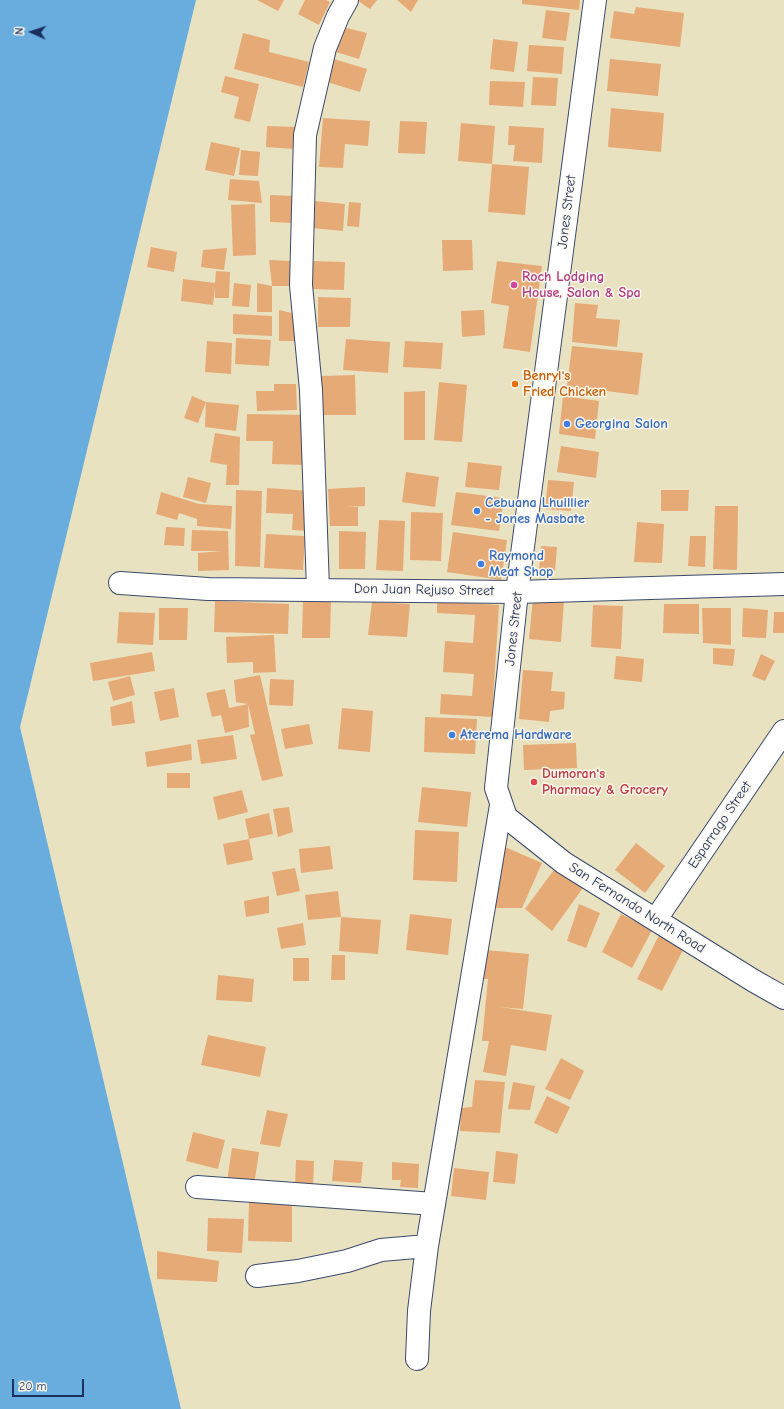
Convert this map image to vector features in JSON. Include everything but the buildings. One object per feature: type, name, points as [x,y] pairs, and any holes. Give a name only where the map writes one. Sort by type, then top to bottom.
[{"type":"street","points":[[318,589],[311,390],[301,285],[305,135],[325,48],[338,16],[347,0]]},
{"type":"street","name":"Jones Street","points":[[501,805],[496,788],[518,592],[595,0]]},
{"type":"street","name":"Don Juan Rejuso Street","points":[[120,583],[208,589],[518,592],[784,584]]},
{"type":"street","name":"Esparrago Street","points":[[656,919],[784,731]]},
{"type":"street","points":[[417,1359],[420,1311],[427,1246],[501,805]]},
{"type":"street","name":"San Fernando North Road","points":[[501,805],[506,817],[564,862],[754,981],[784,998]]},
{"type":"street","points":[[197,1187],[434,1204]]},
{"type":"street","points":[[257,1276],[298,1271],[347,1261],[381,1250],[427,1246]]},
{"type":"water","points":[[0,0],[196,0],[20,727],[181,1409],[0,1409]]},
{"type":"place","name":"Roch Lodging House, Salon & Spa","points":[[514,285]]},
{"type":"place","name":"Benryl's Fried Chicken","points":[[515,384]]},
{"type":"place","name":"Georgina Salon","points":[[567,424]]},
{"type":"place","name":"Cebuana Lhuillier - Jones Masbate","points":[[477,511]]},
{"type":"place","name":"Raymond Meat Shop","points":[[481,564]]},
{"type":"place","name":"Aterema Hardware","points":[[452,735]]},
{"type":"place","name":"Dumoran's Pharmacy & Grocery","points":[[534,782]]}]
